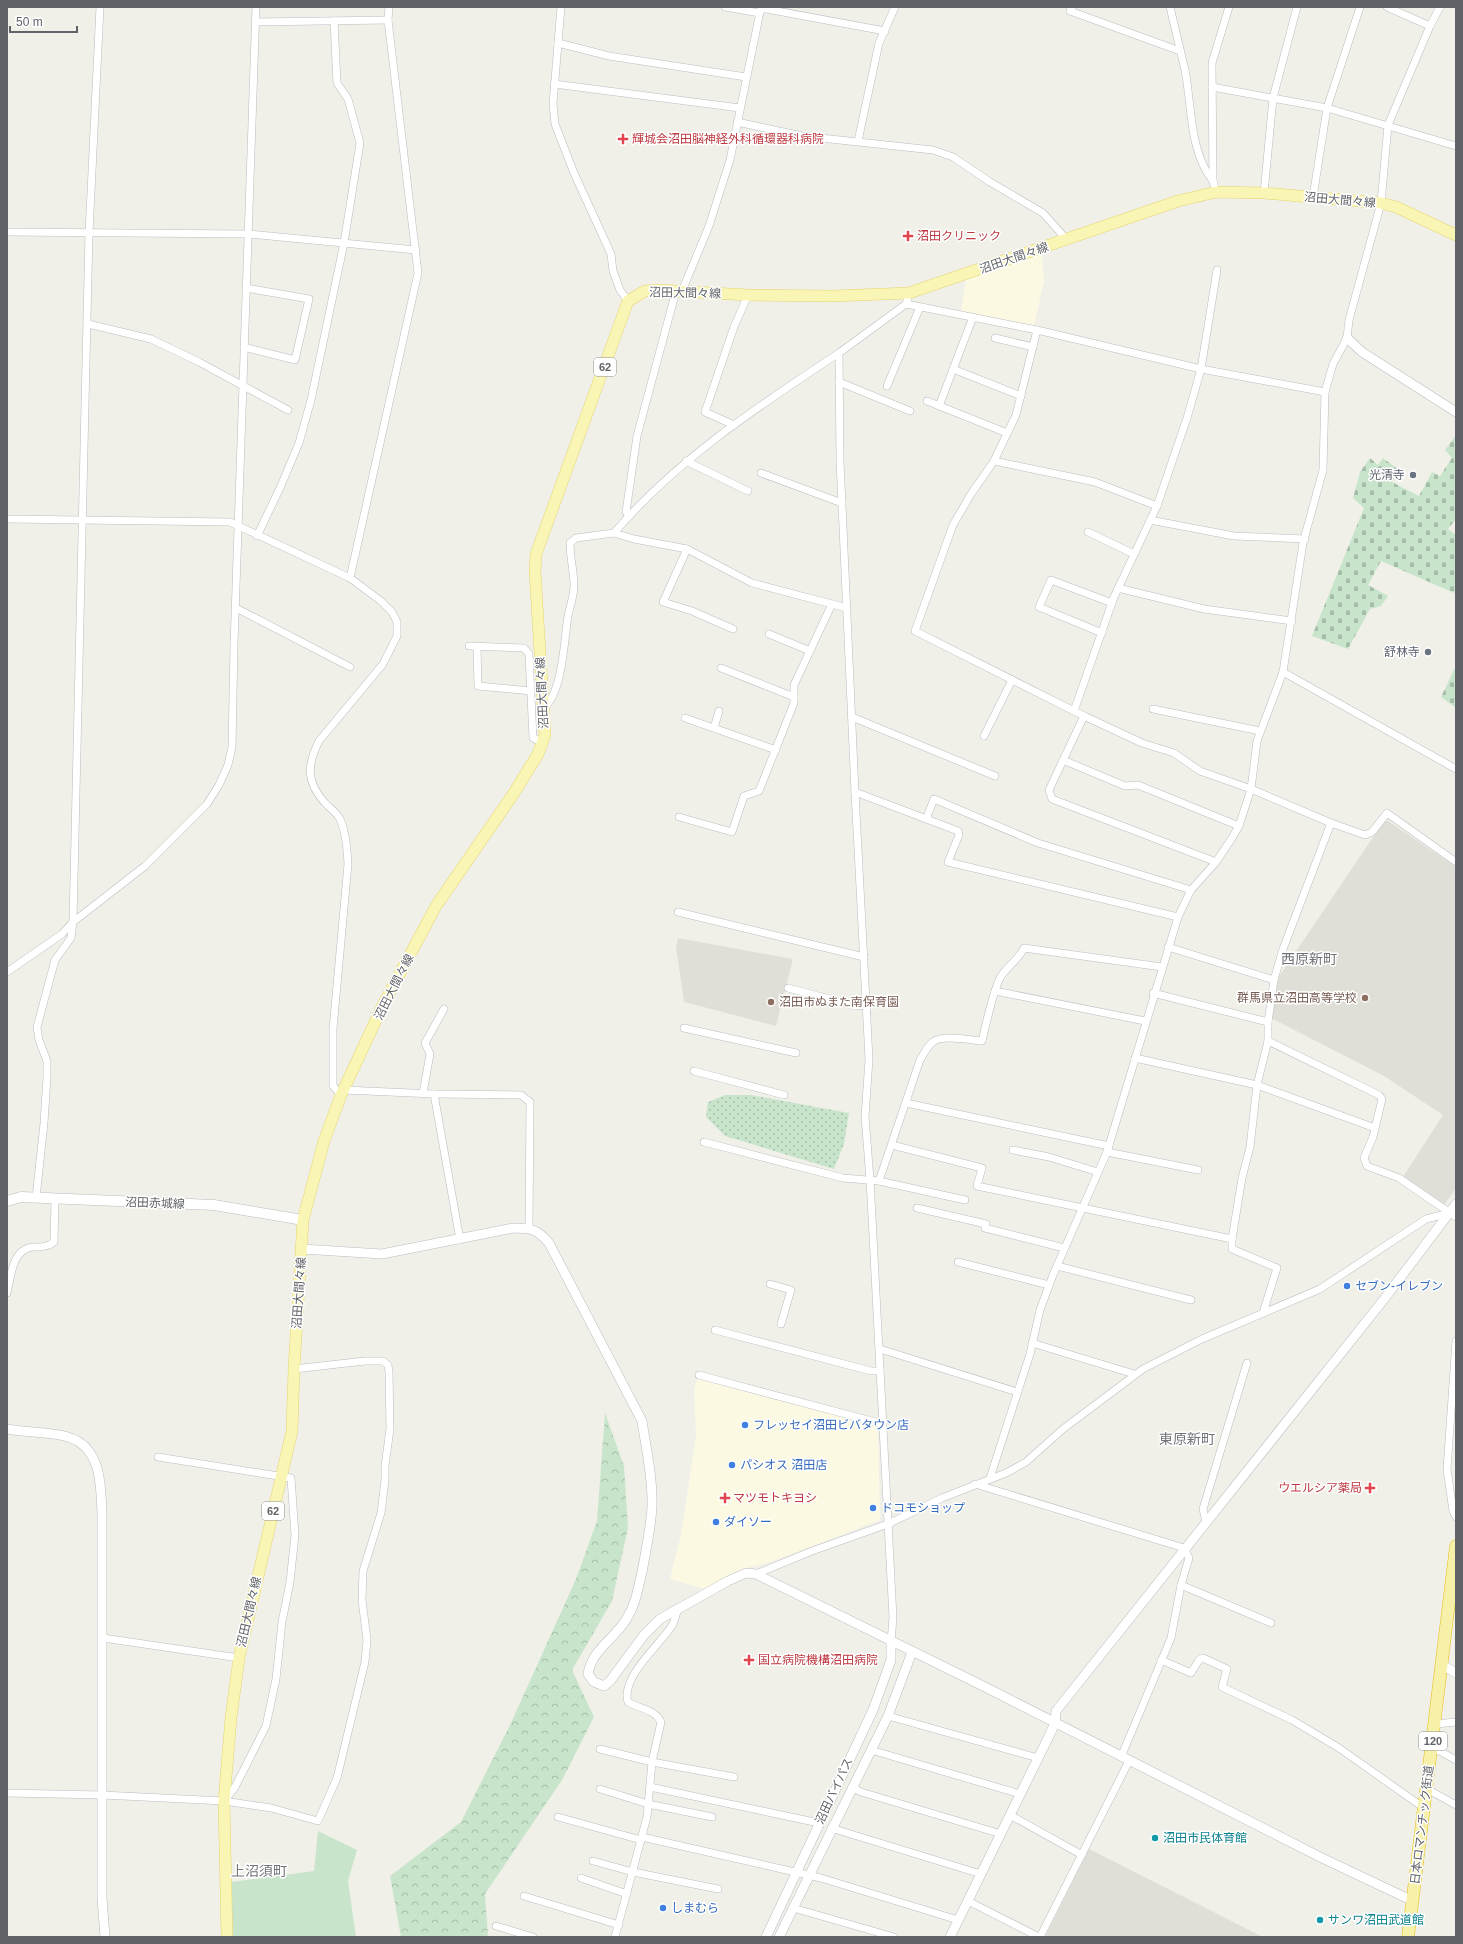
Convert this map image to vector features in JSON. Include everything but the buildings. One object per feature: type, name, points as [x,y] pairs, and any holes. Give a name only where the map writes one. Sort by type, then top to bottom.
[{"type":"highway","name":"日本ロマンチック街道","points":[[1408,1937],[1442,1665],[1451,1614],[1456,1546]]},
{"type":"main road","name":"沼田大間々線","points":[[227,1937],[224,1801],[231,1718],[239,1658],[292,1431],[294,1369],[303,1220],[324,1141],[343,1093],[383,1005],[436,906],[512,796],[538,754],[545,735],[535,571],[536,554],[628,301],[645,291],[908,299],[1066,240],[1215,187],[1264,194],[1381,203],[1396,207],[1456,235]]},
{"type":"main road","name":"沼田赤城線","points":[[7,1200],[21,1197],[214,1205],[303,1220]]},
{"type":"street","points":[[36,1198],[44,1123],[47,1076],[47,1061],[39,1040],[37,1026],[55,960],[71,938],[73,922],[89,233],[100,7]]},
{"type":"street","points":[[7,972],[62,934],[73,922],[145,866],[207,804],[220,785],[228,764],[232,747],[256,7]]},
{"type":"street","points":[[350,578],[418,273],[388,20],[389,7]]},
{"type":"street","points":[[561,7],[554,84],[553,104],[555,124],[574,173],[611,254],[613,271],[620,290],[628,301]]},
{"type":"street","points":[[725,7],[761,9],[885,30]]},
{"type":"street","points":[[858,141],[880,43],[895,7]]},
{"type":"street","points":[[1072,7],[1070,11],[1180,51]]},
{"type":"street","points":[[1170,7],[1185,71],[1197,144],[1204,170],[1215,187]]},
{"type":"street","points":[[1215,187],[1212,63],[1229,7]]},
{"type":"street","points":[[1264,194],[1273,98],[1297,7]]},
{"type":"street","points":[[1313,197],[1327,108],[1360,7]]},
{"type":"street","points":[[1387,7],[1430,26]]},
{"type":"street","points":[[990,1478],[1032,1343],[1040,1310],[1056,1266],[1108,1149],[1145,1021],[1178,917],[1191,890],[1216,862],[1239,826],[1251,789],[1257,741],[1283,672],[1304,539],[1323,470],[1325,392],[1333,364],[1347,338],[1349,320],[1381,203],[1388,125],[1430,26],[1440,7]]},
{"type":"street","points":[[629,516],[626,512],[637,436],[679,291],[709,226],[730,160],[761,9]]},
{"type":"street","points":[[257,536],[280,488],[299,443],[311,400],[344,243],[360,143],[348,99],[336,83],[334,20]]},
{"type":"street","points":[[256,22],[388,20]]},
{"type":"street","points":[[558,43],[609,56],[746,77]]},
{"type":"street","points":[[554,84],[740,108]]},
{"type":"street","points":[[1212,87],[1327,108],[1456,146]]},
{"type":"street","points":[[737,122],[802,136],[933,150],[953,157],[990,182],[1043,213],[1066,240]]},
{"type":"street","points":[[7,232],[248,234],[416,250]]},
{"type":"street","points":[[1074,711],[1112,603],[1157,506],[1188,418],[1201,369],[1217,270]]},
{"type":"street","points":[[244,347],[295,360],[308,298],[246,288]]},
{"type":"street","points":[[734,425],[705,412],[734,327],[748,295]]},
{"type":"street","points":[[614,533],[629,516],[686,461],[734,425],[839,353],[908,299],[920,307],[1037,330],[1201,369],[1325,392]]},
{"type":"street","points":[[887,386],[920,307]]},
{"type":"street","points":[[939,406],[973,317]]},
{"type":"street","points":[[88,324],[151,339],[199,362],[288,410]]},
{"type":"street","points":[[1037,330],[1016,415],[994,461],[971,494],[953,525],[915,631],[1084,716],[1142,743],[1174,753],[1200,771],[1251,789],[1331,823],[1365,834],[1372,832],[1387,813],[1456,862]]},
{"type":"street","points":[[995,338],[1033,347]]},
{"type":"street","points":[[1347,338],[1362,352],[1456,412]]},
{"type":"street","points":[[839,353],[842,503],[869,1059],[865,1117],[880,1349],[882,1424],[893,1618],[891,1642]]},
{"type":"street","points":[[953,369],[1021,396]]},
{"type":"street","points":[[839,382],[910,411]]},
{"type":"street","points":[[928,401],[1007,433]]},
{"type":"street","points":[[686,461],[748,491]]},
{"type":"street","points":[[994,461],[1095,482],[1157,506]]},
{"type":"street","points":[[761,473],[842,503]]},
{"type":"street","points":[[7,519],[230,522],[257,536],[350,578],[381,601],[392,612],[397,622],[397,636],[383,664],[319,741],[312,756],[311,762],[310,772],[312,783],[320,797],[339,817],[346,838],[348,864],[333,1029],[333,1086],[343,1093],[521,1094],[530,1102],[529,1228]]},
{"type":"street","points":[[1150,520],[1234,536],[1304,539]]},
{"type":"street","points":[[1088,532],[1134,554]]},
{"type":"street","points":[[543,709],[549,704],[554,694],[564,656],[574,586],[570,560],[570,543],[576,538],[614,533],[634,539],[687,549],[752,583],[847,608]]},
{"type":"street","points":[[687,549],[663,602],[692,611],[733,629]]},
{"type":"street","points":[[1102,633],[1039,607],[1051,580],[1112,603]]},
{"type":"street","points":[[1118,588],[1204,609],[1292,621]]},
{"type":"street","points":[[679,817],[732,832],[744,796],[759,791],[794,703],[794,685],[832,604]]},
{"type":"street","points":[[236,608],[350,668]]},
{"type":"street","points":[[769,634],[810,651]]},
{"type":"street","points":[[469,646],[524,648],[529,654],[534,738],[542,742]]},
{"type":"street","points":[[476,647],[478,686],[531,691]]},
{"type":"street","points":[[721,668],[794,697]]},
{"type":"street","points":[[1283,672],[1456,769]]},
{"type":"street","points":[[984,736],[1012,680]]},
{"type":"street","points":[[1153,709],[1260,731]]},
{"type":"street","points":[[714,728],[719,711]]},
{"type":"street","points":[[1084,716],[1050,790],[1052,799],[1216,862]]},
{"type":"street","points":[[852,717],[995,776]]},
{"type":"street","points":[[685,718],[776,750]]},
{"type":"street","points":[[1063,760],[1125,786],[1138,784],[1239,826]]},
{"type":"street","points":[[855,792],[958,831],[959,835],[948,862],[1178,917]]},
{"type":"street","points":[[926,819],[934,799],[1038,844],[1191,890]]},
{"type":"street","points":[[1263,1313],[1278,1268],[1232,1249],[1232,1239],[1242,1178],[1250,1147],[1258,1085],[1268,1040],[1268,1022],[1274,980],[1283,949],[1331,823]]},
{"type":"street","points":[[678,912],[864,957]]},
{"type":"street","points":[[1168,947],[1274,980]]},
{"type":"street","points":[[879,1181],[920,1060],[933,1042],[939,1038],[982,1041],[1000,980],[1009,966],[1020,958],[1024,948],[1162,967]]},
{"type":"street","points":[[788,988],[856,1006],[866,1005]]},
{"type":"street","points":[[996,991],[1145,1021]]},
{"type":"street","points":[[1154,993],[1268,1022]]},
{"type":"street","points":[[423,1093],[430,1054],[425,1043],[444,1009]]},
{"type":"street","points":[[684,1028],[796,1053]]},
{"type":"street","points":[[1268,1040],[1379,1095],[1382,1099],[1375,1128],[1364,1158],[1367,1166],[1399,1178],[1453,1215]]},
{"type":"street","points":[[1135,1058],[1258,1085],[1375,1128]]},
{"type":"street","points":[[694,1071],[784,1095]]},
{"type":"street","points":[[434,1094],[460,1240]]},
{"type":"street","points":[[906,1104],[1198,1170]]},
{"type":"street","points":[[704,1142],[843,1178],[870,1179],[965,1200]]},
{"type":"street","points":[[892,1145],[982,1168],[977,1186],[1232,1239]]},
{"type":"street","points":[[1013,1150],[1049,1157],[1098,1172]]},
{"type":"street","points":[[7,1293],[16,1259],[21,1251],[28,1248],[50,1245],[54,1242],[55,1199]]},
{"type":"street","points":[[950,1937],[1055,1723],[1056,1711],[1184,1548],[1453,1215],[1456,1204]]},
{"type":"street","points":[[917,1208],[986,1224],[985,1228],[1064,1248]]},
{"type":"street","points":[[302,1249],[361,1254],[382,1254],[460,1240],[514,1228],[529,1228],[540,1233],[549,1243],[642,1421],[646,1448],[652,1504],[649,1536],[636,1600],[621,1628],[604,1645],[592,1661],[588,1674],[594,1682],[604,1686],[610,1681],[644,1635],[660,1619],[728,1581],[746,1574],[756,1574],[812,1550],[888,1524],[1026,1462],[1063,1429],[1112,1393],[1134,1374],[1202,1339],[1263,1313],[1304,1298],[1426,1219],[1453,1215]]},
{"type":"street","points":[[958,1262],[1049,1285]]},
{"type":"street","points":[[1056,1266],[1191,1300]]},
{"type":"street","points":[[770,1284],[791,1290],[781,1324]]},
{"type":"street","points":[[715,1330],[871,1371],[880,1371]]},
{"type":"street","points":[[1456,1341],[1447,1469],[1453,1511],[1456,1516]]},
{"type":"street","points":[[1032,1343],[1134,1374]]},
{"type":"street","points":[[880,1349],[1017,1392]]},
{"type":"street","points":[[7,1793],[102,1795],[224,1801],[271,1808],[318,1822],[337,1778],[365,1662],[367,1640],[362,1600],[363,1571],[381,1513],[390,1429],[388,1365],[383,1361],[365,1361],[294,1369]]},
{"type":"street","points":[[1206,1522],[1203,1509],[1247,1363]]},
{"type":"street","points":[[698,1375],[882,1424]]},
{"type":"street","points":[[7,1429],[69,1437],[84,1445],[92,1456],[99,1470],[101,1488],[103,1638],[102,1898],[105,1937]]},
{"type":"street","points":[[158,1457],[291,1478],[295,1535],[290,1582],[282,1622],[276,1679],[266,1726],[235,1787],[224,1801]]},
{"type":"street","points":[[968,1901],[1039,1937],[1082,1855],[1125,1759],[1161,1660],[1171,1638],[1181,1585],[1189,1558],[1184,1548],[975,1484]]},
{"type":"street","points":[[756,1574],[1322,1858],[1413,1901]]},
{"type":"street","points":[[1181,1585],[1271,1623]]},
{"type":"street","points":[[615,1937],[642,1839],[648,1804],[652,1762],[661,1722],[653,1713],[628,1702],[627,1691],[641,1664],[673,1624],[678,1609]]},
{"type":"street","points":[[103,1638],[239,1658]]},
{"type":"street","name":"沼田バイパス","points":[[766,1937],[873,1710],[891,1660],[891,1642]]},
{"type":"street","name":"沼田バイパス","points":[[779,1937],[831,1828],[888,1716],[912,1652]]},
{"type":"street","points":[[1161,1660],[1191,1673],[1199,1660],[1203,1658],[1228,1669],[1222,1687],[1292,1720],[1339,1748],[1424,1808]]},
{"type":"street","points":[[1442,1665],[1456,1672]]},
{"type":"street","points":[[888,1716],[1038,1758]]},
{"type":"street","points":[[1435,1724],[1456,1722]]},
{"type":"street","points":[[1432,1746],[1456,1760]]},
{"type":"street","points":[[600,1749],[652,1762],[734,1777]]},
{"type":"street","points":[[871,1750],[1020,1794]]},
{"type":"street","points":[[650,1786],[819,1823]]},
{"type":"street","points":[[852,1787],[868,1794],[1001,1834]]},
{"type":"street","points":[[600,1789],[648,1804],[712,1817]]},
{"type":"street","points":[[1427,1789],[1456,1805]]},
{"type":"street","points":[[1010,1815],[1082,1855]]},
{"type":"street","points":[[558,1817],[642,1839],[809,1875],[958,1920]]},
{"type":"street","points":[[831,1828],[981,1874]]},
{"type":"street","points":[[593,1861],[633,1872],[718,1889]]},
{"type":"street","points":[[581,1878],[627,1894]]},
{"type":"street","points":[[524,1896],[619,1925]]},
{"type":"street","points":[[793,1908],[894,1937]]},
{"type":"street","points":[[496,1926],[532,1937]]},
{"type":"shaded area","points":[[1042,254],[1044,281],[1034,326],[961,312],[966,280]]},
{"type":"shaded area","name":"群馬県立沼田高等学校","points":[[1384,821],[1388,821],[1456,867],[1456,1188],[1444,1205],[1403,1177],[1443,1115],[1384,1076],[1271,1018],[1278,978]]},
{"type":"shaded area","points":[[678,938],[793,959],[776,1026],[684,1002],[676,947]]},
{"type":"shaded area","points":[[697,1379],[874,1425],[878,1429],[880,1520],[768,1563],[746,1568],[705,1589],[670,1579],[681,1535],[696,1436],[694,1389]]},
{"type":"shaded area","points":[[1089,1849],[1263,1937],[1045,1937]]},
{"type":"green space","points":[[1456,435],[1456,519],[1448,529],[1456,535],[1456,590],[1454,593],[1381,561],[1368,585],[1388,596],[1381,606],[1370,609],[1348,649],[1312,636],[1364,508],[1353,498],[1360,472],[1370,458],[1378,465],[1383,458],[1399,470],[1392,482],[1419,496],[1432,472],[1440,476],[1452,458],[1445,450]]},
{"type":"green space","points":[[1456,666],[1456,708],[1441,697]]},
{"type":"green space","points":[[725,1095],[751,1095],[849,1113],[844,1144],[834,1169],[725,1136],[706,1117],[708,1102]]},
{"type":"green space","points":[[605,1413],[624,1466],[628,1528],[612,1601],[572,1670],[594,1717],[562,1780],[485,1894],[488,1937],[401,1937],[390,1876],[461,1822],[511,1723],[576,1579],[597,1521]]},
{"type":"green space","points":[[318,1831],[357,1850],[348,1881],[356,1937],[233,1937],[231,1882],[314,1871]]},
{"type":"place","name":"輝城会沼田脳神経外科循環器科病院","points":[[623,139]]},
{"type":"place","name":"沼田クリニック","points":[[908,236]]},
{"type":"place","name":"光清寺","points":[[1413,475]]},
{"type":"place","name":"舒林寺","points":[[1428,652]]},
{"type":"place","name":"群馬県立沼田高等学校","points":[[1365,998]]},
{"type":"place","name":"沼田市ぬまた南保育園","points":[[771,1002]]},
{"type":"place","name":"セブン-イレブン","points":[[1347,1286]]},
{"type":"place","name":"フレッセイ沼田ビバタウン店","points":[[745,1425]]},
{"type":"place","name":"パシオス 沼田店","points":[[732,1465]]},
{"type":"place","name":"ウエルシア薬局","points":[[1370,1488]]},
{"type":"place","name":"マツモトキヨシ","points":[[725,1498]]},
{"type":"place","name":"ドコモショップ","points":[[873,1508]]},
{"type":"place","name":"ダイソー","points":[[716,1522]]},
{"type":"place","name":"国立病院機構沼田病院","points":[[749,1660]]},
{"type":"place","name":"沼田市民体育館","points":[[1155,1838]]},
{"type":"place","name":"しまむら","points":[[663,1908]]},
{"type":"place","name":"サンワ沼田武道館","points":[[1320,1920]]},
{"type":"district","name":"西原新町","points":[[1309,959]]},
{"type":"district","name":"東原新町","points":[[1187,1439]]},
{"type":"district","name":"上沼須町","points":[[259,1871]]}]
